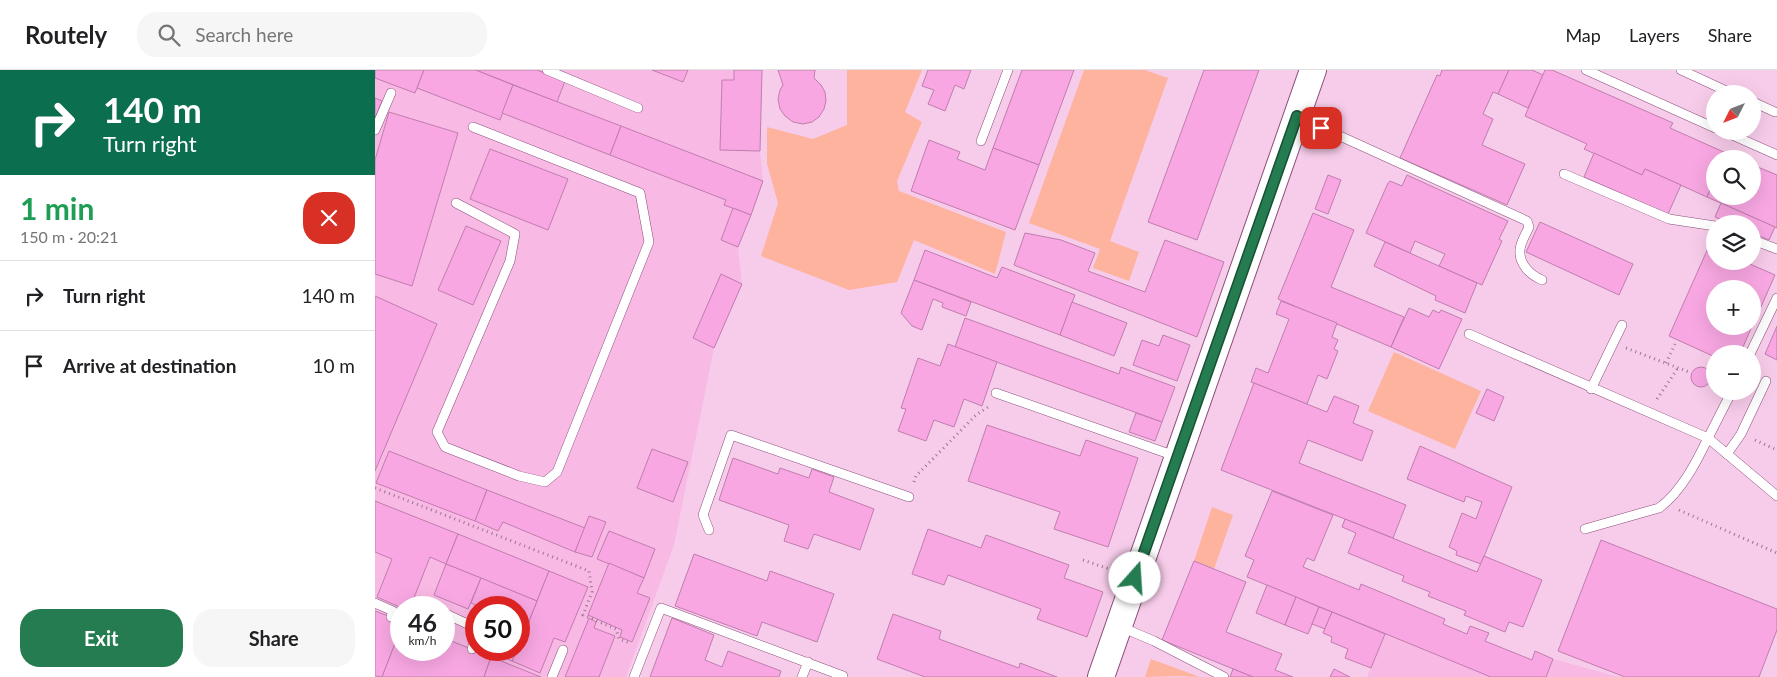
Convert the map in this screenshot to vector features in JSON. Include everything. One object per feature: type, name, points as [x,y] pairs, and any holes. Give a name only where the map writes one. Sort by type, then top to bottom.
[{"type":"main road","points":[[1101,677],[1313,70]]},
{"type":"lane","points":[[547,70],[638,108]]},
{"type":"lane","points":[[981,141],[1008,70]]},
{"type":"lane","points":[[1586,70],[1706,124]]},
{"type":"lane","points":[[1681,70],[1714,85]]},
{"type":"lane","points":[[375,130],[391,92]]},
{"type":"lane","points":[[1761,106],[1775,112]]},
{"type":"lane","points":[[1297,116],[1527,221],[1529,227],[1520,249],[1522,262],[1535,277],[1542,280]]},
{"type":"lane","points":[[456,203],[515,234],[510,260],[437,432],[445,447],[519,476],[545,482],[557,472],[649,242],[640,193],[473,126]]},
{"type":"lane","points":[[1743,140],[1777,155]]},
{"type":"lane","points":[[1564,174],[1669,219],[1706,225]]},
{"type":"lane","points":[[1761,243],[1777,249]]},
{"type":"lane","points":[[1754,345],[1777,298]]},
{"type":"lane","points":[[1591,388],[1622,325]]},
{"type":"lane","points":[[1469,334],[1708,438],[1777,496]]},
{"type":"lane","points":[[1727,454],[1741,434],[1767,381]]},
{"type":"lane","points":[[995,393],[1178,456]]},
{"type":"lane","points":[[1585,529],[1659,508],[1665,504],[1672,497],[1698,459],[1727,400]]},
{"type":"lane","points":[[709,530],[703,515],[731,435],[909,497]]},
{"type":"lane","points":[[375,603],[390,610]]},
{"type":"lane","points":[[634,677],[661,608],[843,676]]},
{"type":"lane","points":[[1119,626],[1154,641],[1224,677]]},
{"type":"lane","points":[[552,677],[563,650]]},
{"type":"lane","points":[[802,677],[808,662]]},
{"type":"path","points":[[1666,363],[1676,342]]},
{"type":"path","points":[[1613,343],[1689,372]]},
{"type":"path","points":[[1649,412],[1678,368]]},
{"type":"path","points":[[909,497],[916,476],[976,415],[990,405],[995,393]]},
{"type":"path","points":[[375,488],[589,571],[592,592],[583,615],[615,630],[619,639]]},
{"type":"path","points":[[1665,504],[1777,553]]},
{"type":"path","points":[[1083,560],[1119,573]]},
{"type":"shaded area","points":[[375,70],[762,70],[760,151],[763,181],[738,247],[742,284],[714,348],[674,545],[626,677],[375,677]]},
{"type":"shaded area","points":[[847,70],[922,70],[905,112],[922,122],[897,181],[899,191],[1006,232],[995,274],[914,240],[897,282],[849,290],[761,256],[778,203],[767,164],[767,127],[813,139],[847,125]]},
{"type":"shaded area","points":[[1084,70],[1145,70],[1168,78],[1110,241],[1139,252],[1129,281],[1093,268],[1100,249],[1029,223]]},
{"type":"shaded area","points":[[1394,352],[1481,391],[1455,449],[1368,411]]},
{"type":"shaded area","points":[[1212,507],[1233,515],[1214,569],[1194,561]]},
{"type":"shaded area","points":[[1385,633],[1491,677],[1367,677]]},
{"type":"shaded area","points":[[1151,659],[1200,677],[1145,677]]},
{"type":"shaded area","points":[[1553,659],[1619,677],[1546,677]]},
{"type":"building","points":[[375,70],[424,70],[415,93],[375,78]]},
{"type":"building","points":[[424,70],[476,70],[513,85],[500,120],[417,88]]},
{"type":"building","points":[[476,70],[537,70],[565,81],[557,102]]},
{"type":"building","points":[[652,70],[688,70],[683,82]]},
{"type":"building","points":[[734,70],[762,70],[760,151],[720,150],[722,80],[734,80]]},
{"type":"building","points":[[778,70],[815,70],[814,78],[825,92],[826,101],[819,117],[812,122],[803,124],[793,122],[785,116],[780,109],[778,99],[783,85]]},
{"type":"building","points":[[928,70],[971,70],[964,89],[955,85],[945,111],[928,104],[934,90],[922,86]]},
{"type":"building","points":[[1022,70],[1074,70],[1039,165],[993,148]]},
{"type":"building","points":[[1204,70],[1259,70],[1197,240],[1148,222]]},
{"type":"building","points":[[1442,70],[1509,70],[1498,94],[1493,92],[1483,114],[1493,119],[1482,145],[1525,164],[1507,205],[1400,158],[1437,75],[1440,76]]},
{"type":"building","points":[[1509,70],[1532,70],[1543,75],[1528,108],[1498,94]]},
{"type":"building","points":[[1545,70],[1552,70],[1673,123],[1670,128],[1719,150],[1706,150],[1706,197],[1645,169],[1642,175],[1584,149],[1587,144],[1525,116]]},
{"type":"building","points":[[513,85],[621,126],[610,155],[502,113]]},
{"type":"building","points":[[375,98],[382,101],[375,118]]},
{"type":"building","points":[[389,112],[458,133],[412,286],[375,274],[375,160]]},
{"type":"building","points":[[621,126],[763,181],[751,215],[724,205],[726,200],[610,155]]},
{"type":"building","points":[[929,140],[960,152],[957,159],[985,170],[993,148],[1039,165],[1015,230],[911,191]]},
{"type":"building","points":[[490,149],[568,179],[548,230],[470,199]]},
{"type":"building","points":[[1594,153],[1642,175],[1645,169],[1681,185],[1668,214],[1584,177]]},
{"type":"building","points":[[1761,168],[1777,175],[1777,228],[1761,221],[1761,215],[1748,215],[1725,205],[1761,205]]},
{"type":"building","points":[[1328,175],[1341,180],[1328,214],[1315,209]]},
{"type":"building","points":[[1407,175],[1508,221],[1499,239],[1502,241],[1482,285],[1439,266],[1445,254],[1415,241],[1410,253],[1366,233],[1388,183],[1390,181],[1402,186]]},
{"type":"building","points":[[1720,205],[1726,205],[1748,215],[1716,215]]},
{"type":"building","points":[[733,208],[751,215],[738,247],[721,240]]},
{"type":"building","points":[[1313,213],[1354,230],[1331,287],[1404,317],[1391,347],[1278,299]]},
{"type":"building","points":[[1761,221],[1775,227],[1769,240],[1761,236]]},
{"type":"building","points":[[1540,222],[1633,264],[1619,295],[1526,252]]},
{"type":"building","points":[[466,226],[501,241],[473,305],[438,290]]},
{"type":"building","points":[[1025,233],[1061,240],[1095,253],[1088,271],[1145,292],[1165,240],[1224,262],[1197,337],[1014,265]]},
{"type":"building","points":[[1385,242],[1477,283],[1465,313],[1435,300],[1436,296],[1374,266]]},
{"type":"building","points":[[925,250],[997,278],[1002,267],[1075,295],[1060,335],[914,280]]},
{"type":"building","points":[[1706,253],[1706,270],[1761,269],[1775,275],[1761,307],[1761,280],[1706,280],[1706,335],[1748,335],[1744,345],[1706,345],[1706,353],[1669,336]]},
{"type":"building","points":[[721,274],[742,284],[714,348],[693,338]]},
{"type":"building","points":[[914,280],[971,302],[966,316],[942,307],[943,303],[933,299],[922,330],[912,326],[901,313]]},
{"type":"building","points":[[375,296],[437,324],[375,471]]},
{"type":"building","points":[[1281,301],[1337,323],[1332,337],[1338,340],[1334,349],[1338,351],[1327,379],[1318,375],[1307,404],[1251,382],[1256,368],[1268,373],[1289,319],[1276,314]]},
{"type":"building","points":[[1072,302],[1127,323],[1114,356],[1060,335]]},
{"type":"building","points":[[1409,308],[1429,317],[1433,310],[1439,313],[1441,310],[1462,319],[1439,369],[1391,347]]},
{"type":"building","points":[[965,318],[1119,374],[1121,367],[1175,387],[1162,422],[955,347]]},
{"type":"building","points":[[1777,326],[1777,360],[1765,354]]},
{"type":"building","points":[[1163,335],[1190,345],[1177,381],[1133,365],[1142,340],[1159,346]]},
{"type":"building","points":[[948,344],[997,362],[982,406],[964,399],[954,427],[934,420],[926,441],[898,431],[906,409],[901,408],[918,358],[940,366]]},
{"type":"building","points":[[1697,368],[1705,368],[1706,385],[1697,386],[1692,381],[1692,373]]},
{"type":"building","points":[[1254,383],[1327,412],[1334,396],[1359,406],[1353,423],[1373,431],[1362,461],[1308,440],[1299,463],[1406,505],[1393,538],[1221,470]]},
{"type":"building","points":[[1487,389],[1504,397],[1494,421],[1476,413]]},
{"type":"building","points":[[1136,413],[1162,422],[1155,441],[1129,432]]},
{"type":"building","points":[[987,425],[1080,456],[1086,440],[1138,458],[1108,547],[1054,529],[1060,512],[968,481]]},
{"type":"building","points":[[1420,446],[1512,487],[1481,564],[1456,555],[1457,551],[1449,547],[1462,513],[1476,519],[1482,502],[1466,496],[1464,502],[1407,479]]},
{"type":"building","points":[[652,449],[688,462],[673,502],[637,488]]},
{"type":"building","points":[[389,451],[487,490],[475,521],[376,483]]},
{"type":"building","points":[[733,458],[778,474],[780,468],[809,478],[812,469],[834,477],[829,492],[874,509],[860,550],[814,534],[808,549],[784,541],[789,525],[719,500]]},
{"type":"building","points":[[487,490],[585,528],[575,552],[503,522],[498,531],[475,521]]},
{"type":"building","points":[[1272,491],[1333,515],[1314,561],[1307,558],[1303,567],[1359,590],[1361,584],[1445,619],[1443,624],[1467,634],[1470,626],[1489,633],[1485,641],[1532,660],[1535,651],[1553,659],[1546,677],[1491,677],[1247,577],[1254,560],[1245,556]]},
{"type":"building","points":[[375,501],[458,534],[446,564],[430,557],[415,596],[390,596],[390,603],[377,597],[392,559],[375,552]]},
{"type":"building","points":[[589,516],[606,522],[592,557],[575,552]]},
{"type":"building","points":[[1345,519],[1477,572],[1484,556],[1542,580],[1523,627],[1509,622],[1505,632],[1464,615],[1466,611],[1428,596],[1430,592],[1402,581],[1404,576],[1348,553],[1356,533],[1342,527]]},
{"type":"building","points":[[928,529],[981,548],[986,535],[1069,565],[1064,578],[1103,592],[1087,637],[1037,619],[1041,609],[948,575],[944,585],[912,574]]},
{"type":"building","points":[[609,531],[655,549],[644,578],[597,559]]},
{"type":"building","points":[[458,534],[549,571],[537,601],[530,598],[530,596],[525,596],[446,564]]},
{"type":"building","points":[[1601,540],[1777,609],[1777,630],[1759,677],[1625,677],[1558,651]]},
{"type":"building","points":[[694,554],[767,581],[770,571],[834,594],[817,642],[762,622],[757,636],[675,606]]},
{"type":"building","points":[[1194,561],[1246,582],[1226,632],[1282,654],[1275,670],[1293,677],[1253,677],[1162,640]]},
{"type":"building","points":[[609,563],[644,578],[637,593],[650,598],[632,642],[620,637],[622,630],[588,615]]},
{"type":"building","points":[[446,564],[481,578],[473,596],[465,596],[465,608],[455,604],[455,596],[434,595]]},
{"type":"building","points":[[549,571],[588,587],[565,642],[554,638],[540,673],[512,661],[530,661],[530,618]]},
{"type":"building","points":[[481,578],[525,596],[474,596]]},
{"type":"building","points":[[1267,585],[1296,597],[1285,625],[1256,613]]},
{"type":"building","points":[[1296,597],[1319,607],[1308,634],[1285,625]]},
{"type":"building","points":[[530,598],[537,601],[530,618]]},
{"type":"building","points":[[1319,607],[1332,612],[1325,629],[1312,624]]},
{"type":"building","points":[[375,611],[390,617],[390,656],[382,677],[375,676]]},
{"type":"building","points":[[1332,612],[1385,634],[1371,668],[1345,658],[1348,649],[1331,642],[1332,637],[1323,633]]},
{"type":"building","points":[[893,614],[941,631],[939,639],[1019,668],[1020,663],[1057,677],[925,677],[877,659]]},
{"type":"building","points":[[589,618],[596,622],[594,628],[615,636],[599,677],[565,677]]},
{"type":"building","points":[[672,618],[714,635],[705,660],[722,667],[728,651],[781,671],[779,677],[650,677]]},
{"type":"building","points":[[455,642],[465,646],[465,661],[490,661],[484,677],[382,677],[390,656],[390,661],[455,661]]},
{"type":"building","points":[[490,661],[501,661],[541,677],[484,677]]},
{"type":"building","points":[[1233,669],[1253,677],[1230,677]]},
{"type":"building","points":[[1334,669],[1350,677],[1330,677]]},
{"type":"route","points":[[1135,578],[1297,116],[1321,128]]}]
